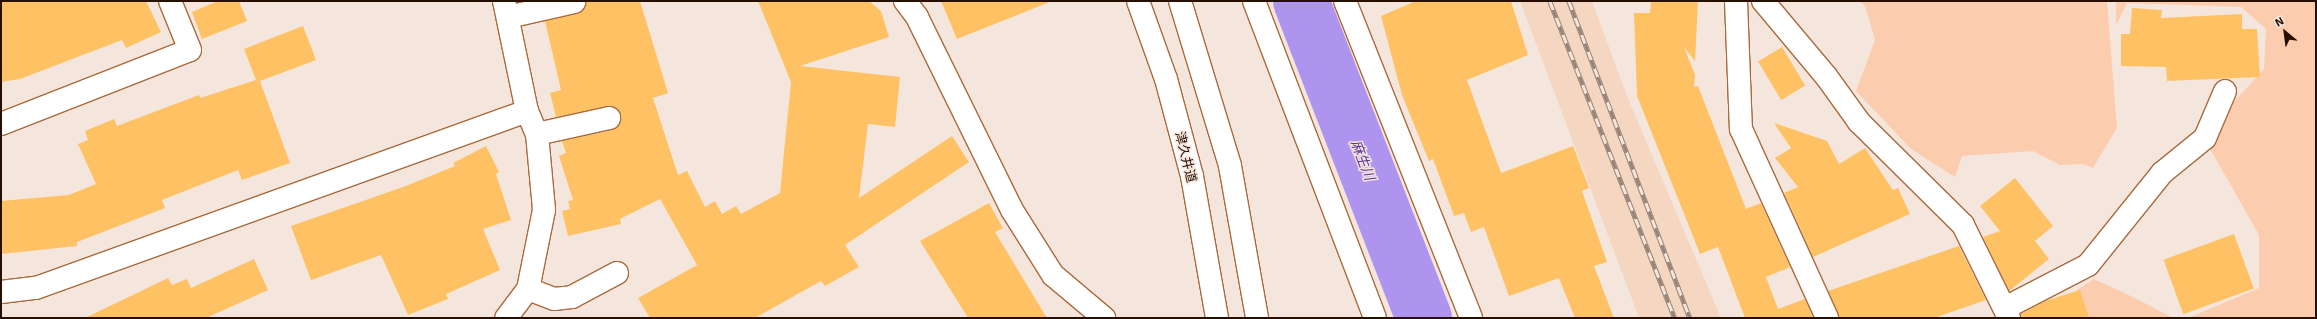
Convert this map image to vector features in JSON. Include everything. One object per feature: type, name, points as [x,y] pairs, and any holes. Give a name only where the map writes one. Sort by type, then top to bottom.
[{"type":"street","points":[[1,124],[190,50],[170,1]]},
{"type":"street","points":[[905,1],[917,17],[1012,210],[1053,275],[1104,318]]},
{"type":"street","name":"津久井道","points":[[1138,1],[1166,79],[1192,176],[1217,318]]},
{"type":"street","points":[[1180,1],[1230,166],[1258,318]]},
{"type":"street","points":[[1254,1],[1375,318]]},
{"type":"street","points":[[1345,1],[1471,318]]},
{"type":"street","points":[[1736,1],[1741,129],[1828,318]]},
{"type":"street","points":[[1763,1],[1826,76],[1859,122],[1963,225],[2007,313],[2088,265],[2162,174],[2205,138],[2225,91]]},
{"type":"street","points":[[506,318],[528,289],[544,210],[537,134],[527,111],[506,9],[574,2]]},
{"type":"street","points":[[1,292],[36,288],[527,111]]},
{"type":"street","points":[[537,134],[609,118]]},
{"type":"street","points":[[528,289],[554,299],[572,297],[618,273]]},
{"type":"shaded area","points":[[1520,1],[1592,1],[1627,96],[1721,318],[1639,318]]},
{"type":"shaded area","points":[[1859,1],[2107,1],[2117,128],[2093,168],[2083,164],[2060,165],[2033,151],[1962,156],[1955,177],[1911,149],[1856,91],[1875,40],[1865,6]]},
{"type":"shaded area","points":[[2116,1],[2316,1],[2316,318],[2188,318],[2259,288],[2259,235],[2209,147],[2232,104],[2264,69],[2266,29],[2241,7],[2127,3],[2116,25]]},
{"type":"shaded area","points":[[2094,279],[2173,318],[2086,318],[2077,290]]},
{"type":"building","points":[[1,1],[146,1],[161,32],[126,48],[122,40],[20,79],[1,82]]},
{"type":"building","points":[[218,1],[239,1],[247,21],[202,39],[192,12]]},
{"type":"building","points":[[586,1],[640,1],[668,93],[653,98],[678,175],[687,171],[705,207],[715,201],[722,214],[736,206],[741,214],[780,193],[791,82],[758,1],[869,1],[881,11],[889,37],[800,66],[900,77],[895,127],[868,124],[859,198],[952,136],[969,162],[845,245],[859,267],[825,286],[821,281],[755,318],[650,318],[638,298],[697,265],[660,199],[620,219],[621,224],[568,236],[562,211],[570,209],[568,201],[573,200],[559,156],[566,153],[562,141],[612,130],[621,121],[618,110],[612,106],[556,117],[550,93],[561,90],[545,21],[577,14]]},
{"type":"building","points":[[941,1],[1050,1],[1050,2],[957,39]]},
{"type":"building","points":[[1416,1],[1511,1],[1528,55],[1467,80],[1501,173],[1573,146],[1589,188],[1582,191],[1607,262],[1594,266],[1614,318],[1575,318],[1559,278],[1509,296],[1484,227],[1471,232],[1464,213],[1454,216],[1433,159],[1429,161],[1402,95],[1381,16]]},
{"type":"building","points":[[1651,1],[1698,1],[1695,61],[1684,47],[1695,75],[1694,87],[1698,86],[1746,209],[1761,203],[1790,267],[1766,277],[1778,309],[1805,299],[1813,318],[1745,318],[1718,247],[1700,254],[1637,96],[1634,13],[1650,13]]},
{"type":"building","points":[[2132,8],[2162,10],[2161,18],[2242,14],[2242,29],[2257,29],[2260,77],[2167,81],[2166,67],[2121,66],[2121,34],[2130,34]]},
{"type":"building","points":[[303,26],[316,60],[260,81],[290,163],[242,180],[238,170],[162,200],[165,208],[77,242],[77,246],[1,254],[1,201],[69,195],[96,184],[78,144],[88,140],[85,131],[114,119],[117,126],[199,95],[200,98],[256,80],[244,49]]},
{"type":"building","points":[[1782,47],[1805,86],[1781,100],[1758,61]]},
{"type":"building","points":[[1774,123],[1827,141],[1839,164],[1865,148],[1893,190],[1898,188],[1910,214],[1813,257],[1784,193],[1798,187],[1775,158],[1791,148]]},
{"type":"building","points":[[486,146],[499,172],[496,174],[511,220],[483,229],[500,270],[446,294],[448,299],[408,315],[381,255],[311,280],[291,226],[406,186],[455,166],[453,163]]},
{"type":"building","points":[[2015,178],[2053,226],[2035,241],[2049,259],[2009,291],[1983,237],[2000,231],[1980,206]]},
{"type":"building","points":[[989,203],[1003,228],[995,232],[1047,318],[968,318],[920,241]]},
{"type":"building","points":[[2234,234],[2254,289],[2183,314],[2164,260]]},
{"type":"building","points":[[1959,246],[1986,300],[1934,318],[1839,318],[1828,291]]},
{"type":"building","points":[[254,259],[268,290],[206,318],[85,318],[168,278],[172,285],[187,279],[191,288]]},
{"type":"building","points":[[2080,290],[2089,318],[2021,318],[2021,314],[2045,301]]},
{"type":"waterway","name":"麻生川","points":[[1301,1],[1424,318]]},
{"type":"railway","points":[[1550,1],[1675,318]]},
{"type":"railway","points":[[1569,1],[1690,318]]}]
